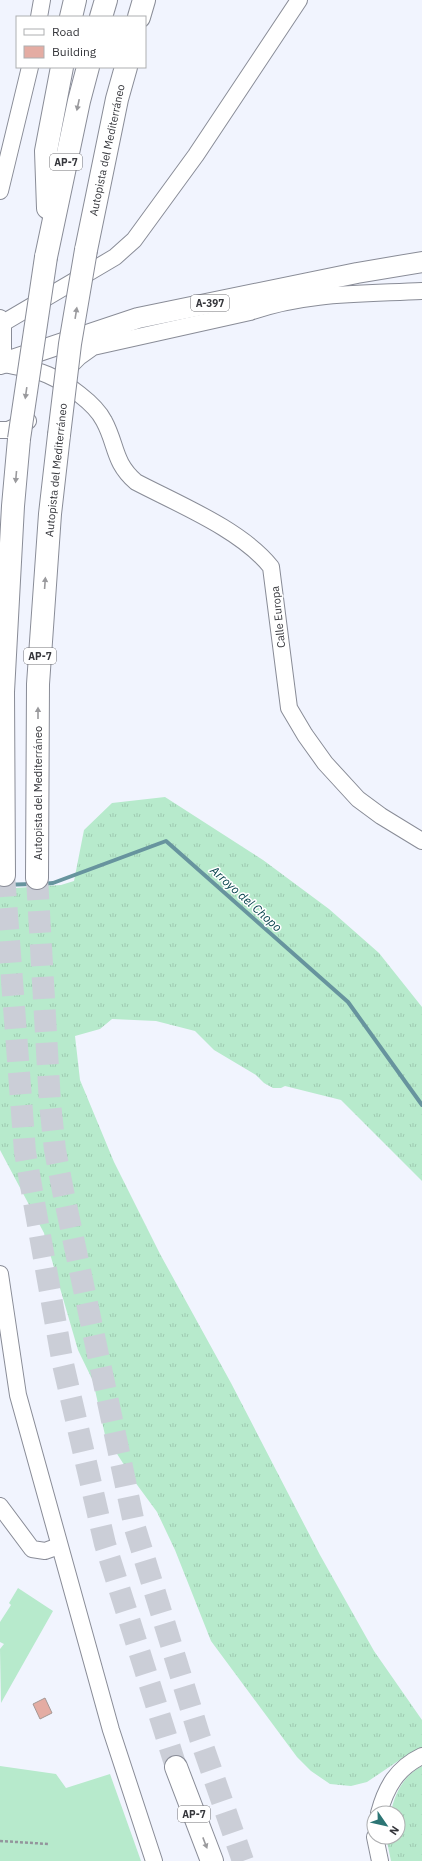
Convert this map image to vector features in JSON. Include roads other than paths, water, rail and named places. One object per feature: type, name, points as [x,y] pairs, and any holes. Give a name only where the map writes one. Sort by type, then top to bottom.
[{"type":"highway","points":[[71,16],[75,0]]},
{"type":"highway","points":[[101,16],[106,0]]},
{"type":"highway","points":[[139,16],[144,0]]},
{"type":"highway","points":[[48,249],[46,151],[62,68]]},
{"type":"highway","name":"AP-7","points":[[4,876],[3,692],[16,430],[48,249],[79,101],[88,68]]},
{"type":"highway","name":"Autopista del Mediterráneo","points":[[37,878],[38,684],[50,514],[70,344],[86,250],[117,98],[126,68]]},
{"type":"highway","name":"AP-7","points":[[176,1767],[212,1861]]},
{"type":"main road","name":"A-397","points":[[2,364],[138,318],[357,273],[422,262]]},
{"type":"street","points":[[39,16],[42,0]]},
{"type":"street","points":[[299,0],[196,155],[134,240],[115,257],[2,320],[2,364],[48,374],[58,380],[78,357],[93,347],[250,312],[270,305],[302,298],[422,292]]},
{"type":"street","points":[[0,191],[30,68]]},
{"type":"street","name":"Calle Europa","points":[[58,380],[73,389],[94,408],[104,420],[118,461],[126,473],[136,482],[236,536],[261,554],[272,567],[290,708],[305,735],[325,763],[358,799],[381,816],[422,841]]},
{"type":"street","points":[[0,1274],[18,1396],[111,1730],[154,1861]]},
{"type":"street","points":[[0,1506],[32,1549],[44,1551],[59,1546]]},
{"type":"street","points":[[381,1805],[383,1797],[393,1778],[409,1762],[422,1756]]},
{"type":"street","points":[[377,1845],[380,1861]]},
{"type":"waterway","name":"Arroyo del Chopo","points":[[42,884],[53,883],[166,841],[348,1002],[422,1105]]},
{"type":"waterway","name":"Arroyo del Chopo","points":[[0,885],[33,884]]},
{"type":"tunnel","points":[[4,875],[25,1152],[63,1364],[105,1544],[176,1767]]},
{"type":"tunnel","points":[[37,878],[50,1103],[55,1150],[63,1191],[135,1528],[200,1738],[243,1861]]}]
